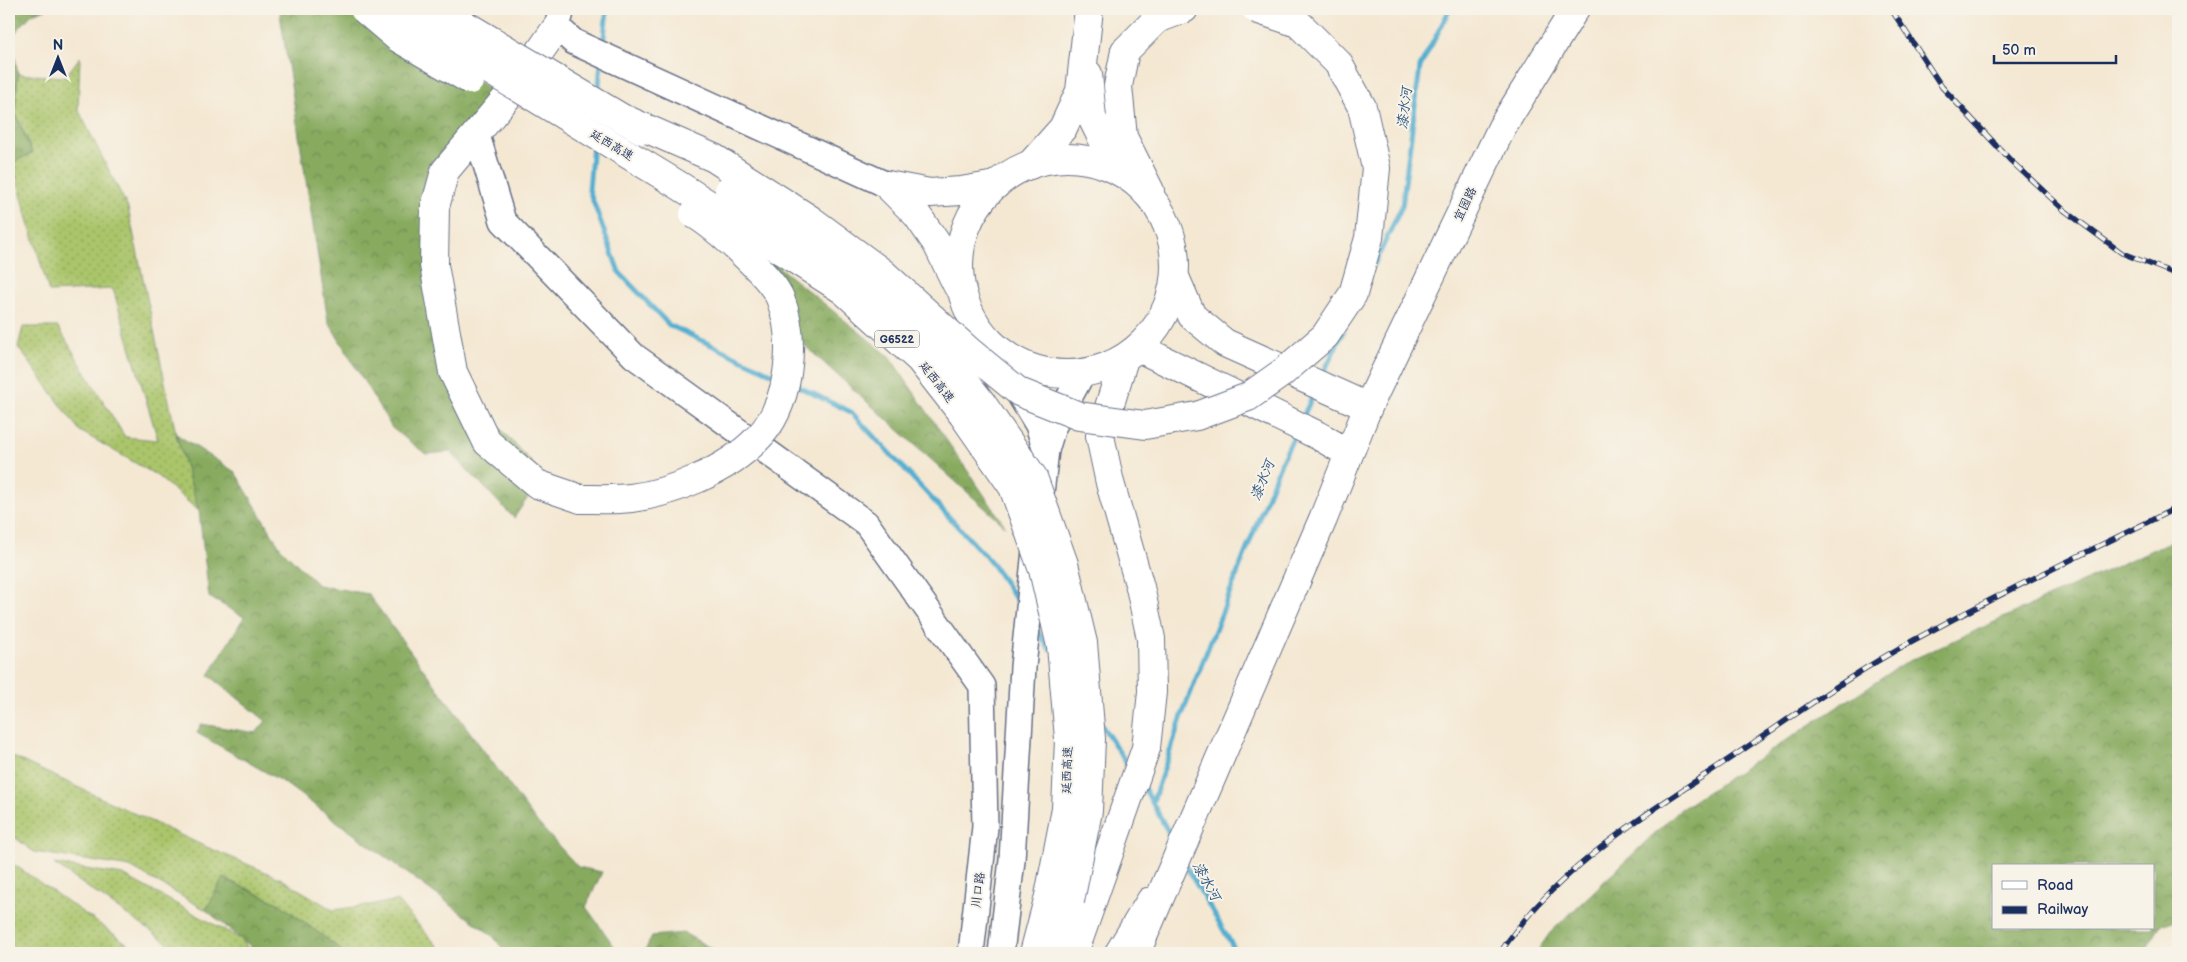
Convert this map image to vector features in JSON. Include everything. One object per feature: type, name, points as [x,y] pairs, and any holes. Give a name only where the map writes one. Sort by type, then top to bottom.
[{"type":"main road","points":[[364,9],[398,38],[700,218],[750,260],[780,297],[790,343],[782,401],[757,440],[723,465],[676,488],[631,498],[581,499],[537,484],[487,442],[453,372],[434,265],[435,208],[445,171],[477,135],[513,90],[564,26],[632,68],[887,185],[930,193],[961,191],[996,185]]},
{"type":"main road","name":"延西高速","points":[[388,9],[672,181],[843,290],[920,360],[963,415],[1013,487],[1043,570],[1061,646],[1069,739],[1056,953]]},
{"type":"main road","name":"延西高速","points":[[438,9],[627,120],[800,238],[873,292],[938,347],[981,402],[1032,477],[1064,564],[1083,643],[1091,739],[1088,811],[1060,898],[1034,953]]},
{"type":"main road","points":[[963,297],[959,266],[963,236],[976,208],[996,185],[1030,165],[1063,128],[1080,91],[1089,9]]},
{"type":"main road","points":[[984,336],[1012,360],[1046,373],[1082,374],[1104,368],[1131,354],[1157,328],[1169,304],[1175,277],[1174,248],[1166,221],[1123,137],[1118,86],[1125,51],[1157,19],[1184,9]]},
{"type":"main road","points":[[627,120],[714,158],[811,220],[883,273],[969,351],[1019,392],[1079,416],[1145,425],[1197,416],[1248,397],[1282,373],[1325,336],[1354,294],[1369,238],[1376,168],[1362,107],[1338,63],[1298,23],[1256,9]]},
{"type":"main road","name":"宜园路","points":[[1317,516],[1502,127],[1575,9]]},
{"type":"main road","points":[[1085,49],[1092,118],[1107,148],[1153,200],[1166,221]]},
{"type":"main road","points":[[477,135],[503,221],[634,356],[866,522],[982,686],[985,826]]},
{"type":"main road","points":[[1030,165],[1057,159],[1086,160],[1112,168],[1136,183]]},
{"type":"main road","points":[[887,185],[917,215],[937,244],[971,317],[1038,425],[1046,450]]},
{"type":"main road","points":[[1175,277],[1192,316],[1225,343],[1368,406]]},
{"type":"main road","points":[[1131,354],[1194,376],[1319,436],[1348,453]]},
{"type":"main road","points":[[1074,953],[1146,748],[1152,692],[1151,639],[1140,587],[1110,483],[1100,436],[1131,354]]},
{"type":"main road","points":[[1001,953],[1012,860],[1023,667],[1046,450],[1053,427],[1082,374]]},
{"type":"main road","points":[[1123,953],[1317,516]]},
{"type":"main road","points":[[1136,953],[1317,516]]},
{"type":"main road","points":[[985,826],[1018,763]]},
{"type":"main road","name":"川口路","points":[[970,953],[985,826]]},
{"type":"street","points":[[1113,953],[1147,897]]},
{"type":"green space","points":[[9,9],[46,9],[32,14],[11,37],[18,74],[15,112],[32,153],[12,163],[9,162]]},
{"type":"green space","points":[[282,9],[362,9],[495,92],[438,176],[430,257],[476,402],[543,475],[514,518],[450,452],[426,454],[392,428],[328,321],[280,14]]},
{"type":"green space","points":[[80,57],[78,109],[128,208],[176,434],[199,511],[156,475],[80,431],[18,347],[23,327],[58,327],[125,437],[158,440],[113,289],[49,292],[12,163],[32,152],[15,112],[18,74],[65,77]]},
{"type":"green space","points":[[755,248],[889,356],[1006,527],[793,335]]},
{"type":"green space","points":[[176,434],[235,472],[280,547],[318,585],[368,594],[535,820],[578,867],[602,872],[586,907],[619,953],[506,953],[493,936],[283,782],[197,733],[201,724],[256,733],[266,721],[209,675],[244,617],[209,597],[199,511]]},
{"type":"green space","points":[[2178,538],[2178,919],[2161,925],[2144,953],[1536,953],[1550,933],[1678,811],[1905,663]]},
{"type":"green space","points":[[9,755],[204,846],[280,878],[333,910],[397,901],[444,953],[345,953],[280,904],[223,878],[206,910],[130,867],[34,852],[9,833]]},
{"type":"green space","points":[[9,861],[141,953],[9,953]]},
{"type":"green space","points":[[54,864],[123,875],[243,940],[250,953],[182,953]]},
{"type":"green space","points":[[223,878],[280,904],[345,953],[259,953],[206,910]]},
{"type":"green space","points":[[684,933],[719,953],[644,953],[652,936]]},
{"type":"waterway","points":[[603,47],[607,9]]},
{"type":"waterway","name":"漆水河","points":[[1374,265],[1402,206],[1420,67],[1450,9]]},
{"type":"waterway","points":[[598,95],[601,63]]},
{"type":"waterway","points":[[593,143],[589,190],[619,272],[669,325],[779,377]]},
{"type":"waterway","name":"漆水河","points":[[1321,378],[1343,332]]},
{"type":"waterway","points":[[793,384],[851,412],[990,561],[1020,605]]},
{"type":"waterway","name":"漆水河","points":[[1302,419],[1314,393]]},
{"type":"waterway","name":"漆水河","points":[[1153,801],[1185,707],[1279,467],[1295,434]]},
{"type":"waterway","points":[[1036,629],[1049,649]]},
{"type":"waterway","points":[[1101,724],[1129,767]]},
{"type":"waterway","name":"漆水河","points":[[1143,786],[1174,842]]},
{"type":"waterway","name":"漆水河","points":[[1184,863],[1237,953]]},
{"type":"railway","points":[[1891,9],[1942,87],[2011,161],[2064,210],[2122,253],[2178,275]]},
{"type":"railway","points":[[1500,953],[1521,924],[1545,897],[1600,848],[1659,805],[1840,685],[1889,654],[1946,623],[2178,507]]}]
